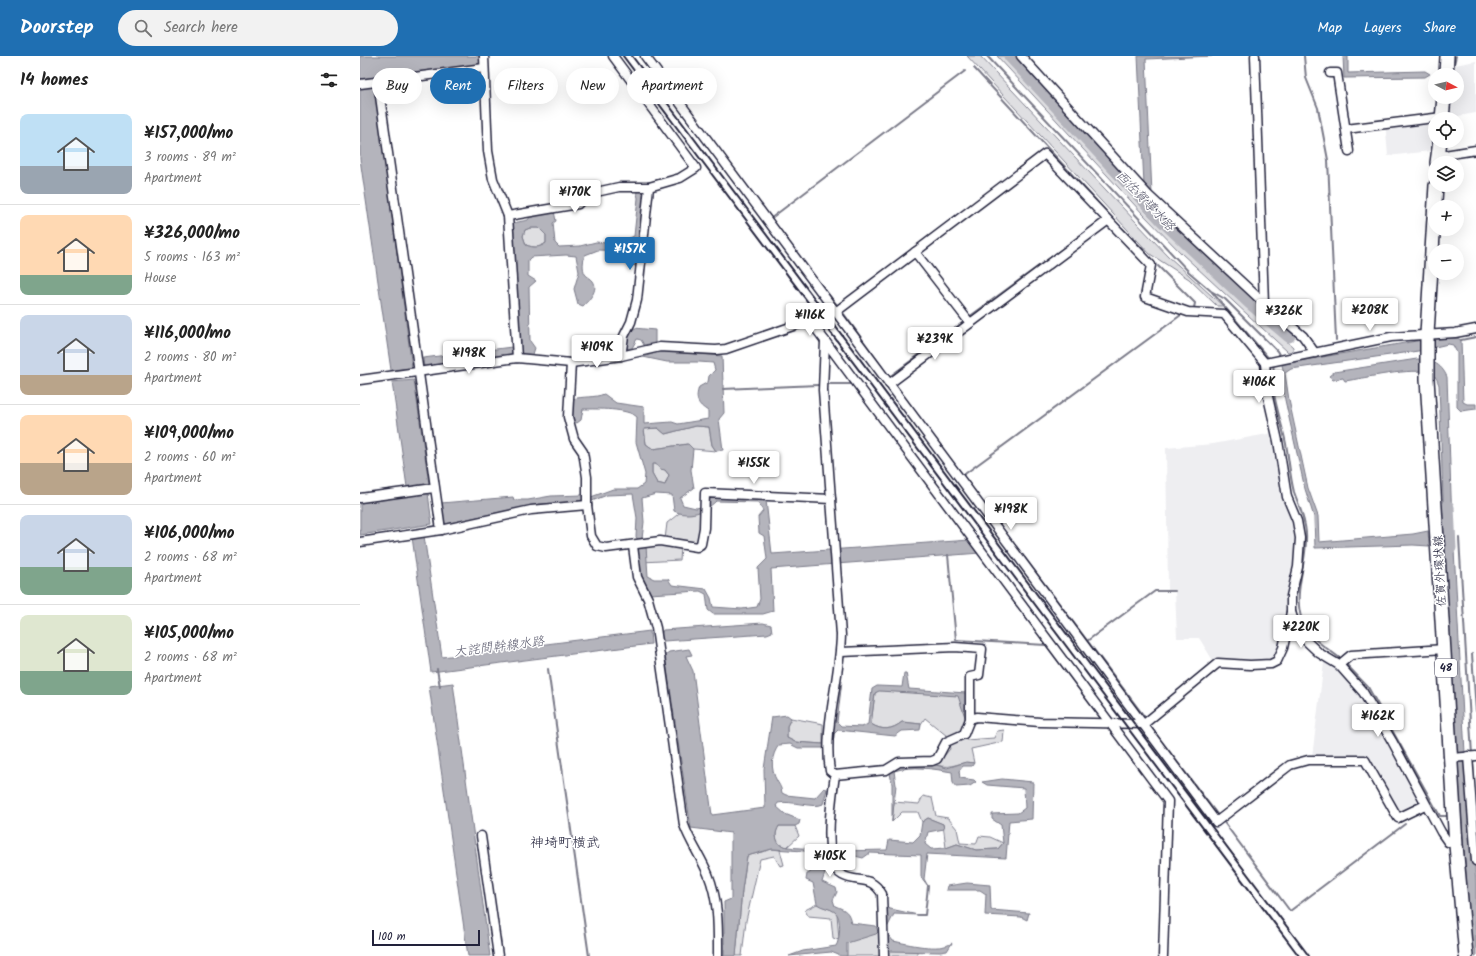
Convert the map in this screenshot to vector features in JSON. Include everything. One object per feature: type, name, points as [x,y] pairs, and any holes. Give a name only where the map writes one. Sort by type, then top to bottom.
[{"type":"main road","points":[[1446,68],[1447,56]]},
{"type":"main road","name":"佐賀外環状線","points":[[1436,192],[1427,334],[1427,379],[1452,758],[1456,845],[1466,956]]},
{"type":"street","points":[[484,56],[484,68]]},
{"type":"street","points":[[508,216],[578,204],[587,194],[619,187],[642,187],[680,178],[696,168],[613,56]]},
{"type":"street","points":[[645,56],[1216,822],[1290,765],[1308,760],[1365,760],[1398,818],[1425,805]]},
{"type":"street","points":[[1021,56],[1148,195],[1264,303],[1303,336],[1315,353]]},
{"type":"street","points":[[1255,56],[1264,303]]},
{"type":"street","points":[[1330,73],[1337,73],[1349,150]]},
{"type":"street","points":[[360,84],[372,83]]},
{"type":"street","points":[[381,104],[441,530]]},
{"type":"street","points":[[486,104],[488,151],[493,180],[508,216],[517,358]]},
{"type":"street","points":[[1346,129],[1428,120]]},
{"type":"street","points":[[1453,156],[1476,150]]},
{"type":"street","points":[[360,380],[517,358],[571,363],[621,356],[660,347],[716,350],[726,349],[811,322],[837,312],[1045,154],[1107,221],[1151,265],[1145,297],[1188,312],[1224,314],[1265,363],[1268,398],[1278,441],[1287,497],[1297,521],[1300,538],[1298,567],[1291,596],[1291,612],[1283,648],[1277,661],[1271,664],[1250,665],[1218,662],[1144,724],[1112,724],[977,717],[970,719]]},
{"type":"street","points":[[621,356],[624,336],[631,322],[637,300],[642,187]]},
{"type":"street","points":[[889,384],[1107,221]]},
{"type":"street","points":[[915,252],[970,323]]},
{"type":"street","points":[[811,322],[1168,801],[1163,956]]},
{"type":"street","points":[[1265,363],[1288,357],[1315,353],[1391,337],[1455,333],[1476,330]]},
{"type":"street","points":[[825,341],[823,390],[841,635],[841,652],[827,752],[830,771],[835,775],[886,770],[899,762],[932,762],[937,760],[946,742],[964,734],[970,719],[970,677],[979,675],[982,649],[955,647],[841,652]]},
{"type":"street","points":[[571,363],[568,417],[574,439],[583,452],[587,477],[586,493],[591,536],[597,546],[606,548],[633,546],[660,541],[697,547],[701,544],[704,528],[705,493],[831,499]]},
{"type":"street","points":[[360,498],[434,488]]},
{"type":"street","points":[[360,542],[441,530],[531,510],[587,505]]},
{"type":"street","points":[[633,546],[637,577],[648,599],[657,637],[684,825],[690,841],[708,875],[718,910],[718,956]]},
{"type":"street","points":[[1291,612],[1301,636],[1319,652],[1339,665],[1363,692],[1392,741],[1425,805],[1448,842],[1456,845]]},
{"type":"street","points":[[1339,665],[1351,655],[1445,649]]},
{"type":"street","points":[[1452,758],[1472,756],[1476,861]]},
{"type":"street","points":[[835,775],[830,815],[832,863],[836,870],[843,876],[864,880],[876,885],[882,894],[884,956]]},
{"type":"street","points":[[481,836],[498,956]]},
{"type":"shaded area","points":[[360,56],[479,56],[480,65],[454,68],[430,68],[430,71],[422,72],[422,68],[372,68],[372,78],[360,79]]},
{"type":"shaded area","points":[[967,56],[980,56],[1168,256],[1223,306],[1217,306],[1189,279],[1150,254]]},
{"type":"shaded area","points":[[997,56],[1006,56],[1151,217],[1293,347],[1293,351],[1288,352],[1182,254]]},
{"type":"shaded area","points":[[1138,56],[1212,56],[1146,59],[1152,194],[1144,185]]},
{"type":"shaded area","points":[[1343,56],[1348,56],[1348,73],[1425,71],[1428,73],[1428,75],[1425,77],[1344,78]]},
{"type":"shaded area","points":[[1476,61],[1476,113],[1464,115],[1464,112],[1447,112],[1448,104],[1464,104],[1464,68],[1450,68],[1450,66]]},
{"type":"shaded area","points":[[372,86],[372,104],[377,104],[412,368],[391,370],[360,159],[360,88]]},
{"type":"shaded area","points":[[1428,116],[1428,148],[1430,148],[1430,151],[1388,156],[1385,121]]},
{"type":"shaded area","points":[[636,189],[641,189],[645,194],[641,239],[636,266],[632,265],[628,251],[598,250],[585,255],[583,264],[584,272],[593,281],[595,288],[588,301],[583,306],[578,304],[574,289],[579,272],[576,256],[566,255],[531,257],[528,260],[528,276],[536,281],[529,287],[530,341],[535,348],[532,357],[523,355],[520,350],[513,223],[528,220],[532,214],[554,211],[556,221],[553,223],[555,243],[559,247],[580,246],[596,242],[616,244],[634,236],[638,198]],"holes":[[[530,228],[539,228],[546,235],[546,243],[536,247],[526,245],[523,236],[525,230]]]},
{"type":"shaded area","points":[[530,228],[539,228],[546,235],[546,243],[536,247],[526,245],[523,236],[525,230]]},
{"type":"shaded area","points":[[634,328],[655,330],[655,343],[644,345],[641,340],[637,339],[632,348],[627,349],[628,338]]},
{"type":"shaded area","points":[[1434,338],[1457,338],[1461,340],[1463,402],[1467,404],[1476,404],[1476,409],[1461,411],[1457,407],[1457,353],[1453,345],[1448,344],[1418,351],[1291,369],[1285,373],[1289,400],[1308,488],[1318,516],[1319,542],[1413,534],[1428,531],[1429,546],[1413,545],[1315,548],[1314,517],[1305,489],[1285,400],[1281,374],[1283,369],[1281,361],[1287,363]]},
{"type":"shaded area","points":[[512,347],[513,353],[511,356],[424,368],[423,358]]},
{"type":"shaded area","points":[[661,351],[722,356],[724,413],[719,419],[723,450],[716,451],[712,445],[709,427],[696,426],[665,434],[658,428],[644,429],[646,444],[653,449],[688,444],[693,449],[691,470],[694,488],[680,498],[683,505],[696,508],[706,506],[707,500],[712,497],[766,500],[772,554],[970,540],[980,553],[771,569],[773,611],[763,614],[713,614],[708,610],[706,594],[700,591],[649,594],[640,575],[637,551],[639,541],[636,537],[637,518],[633,494],[607,495],[592,501],[539,504],[444,524],[441,503],[513,497],[514,500],[528,500],[551,496],[582,495],[591,497],[613,489],[637,489],[644,484],[645,474],[636,442],[637,417],[626,412],[604,409],[583,409],[581,420],[577,423],[572,420],[573,399],[604,394],[616,403],[644,407],[644,424],[672,422],[678,424],[708,419],[708,411],[701,406],[697,395],[699,387],[708,382],[709,376],[715,370],[713,363],[667,362],[643,357]],"holes":[[[652,464],[656,464],[660,469],[665,470],[669,475],[665,485],[657,483],[652,474]],[[656,494],[672,495],[674,511],[685,514],[702,511],[716,501],[758,502],[763,511],[758,517],[759,533],[764,536],[767,559],[758,568],[760,599],[757,607],[742,609],[713,607],[711,598],[706,589],[672,585],[668,579],[654,579],[648,576],[646,546],[642,539],[644,522],[642,498]]]},
{"type":"shaded area","points":[[1417,359],[1427,360],[1439,365],[1447,377],[1452,524],[1444,524],[1439,385],[1435,376],[1422,371],[1412,371],[1345,381],[1343,378],[1333,380],[1329,376],[1334,372]]},
{"type":"shaded area","points":[[414,380],[429,484],[407,487],[392,382]]},
{"type":"shaded area","points":[[696,426],[709,427],[712,445],[716,451],[693,449],[687,444],[653,449],[646,444],[644,429],[658,428],[665,434]]},
{"type":"shaded area","points":[[1273,433],[1297,533],[1295,568],[1288,596],[1281,648],[1274,660],[1248,663],[1212,659],[1199,638],[1177,638],[1175,591],[1168,590],[1166,448],[1213,444]]},
{"type":"shaded area","points":[[652,463],[665,470],[669,475],[665,485],[657,483],[652,474]]},
{"type":"shaded area","points":[[428,493],[432,524],[360,535],[360,503]]},
{"type":"shaded area","points":[[707,510],[704,549],[681,547],[680,560],[642,562],[640,539],[665,539],[667,523],[682,511]]},
{"type":"shaded area","points":[[1444,531],[1453,531],[1465,753],[1456,754]]},
{"type":"shaded area","points":[[424,536],[442,657],[650,631],[651,644],[431,672],[412,537]]},
{"type":"shaded area","points":[[763,623],[771,625],[772,632],[767,634],[664,641],[661,635],[663,630]]},
{"type":"shaded area","points":[[689,649],[692,655],[686,656],[693,671],[712,815],[765,808],[764,769],[772,717],[787,715],[791,718],[787,726],[787,738],[795,742],[823,744],[825,747],[798,748],[790,744],[779,745],[776,749],[772,767],[782,793],[786,795],[815,798],[824,788],[827,789],[823,804],[814,806],[783,802],[778,803],[776,806],[785,814],[800,820],[799,824],[795,826],[779,826],[776,837],[779,844],[787,847],[827,850],[829,855],[824,866],[826,870],[822,882],[836,888],[837,892],[833,900],[835,906],[846,912],[851,923],[876,926],[878,932],[876,934],[847,943],[847,956],[841,956],[831,952],[789,956],[803,951],[836,946],[839,934],[839,919],[835,912],[817,904],[813,883],[806,880],[807,874],[810,873],[814,854],[804,851],[772,849],[747,856],[742,890],[736,956],[724,956],[724,902],[731,899],[731,833],[691,828],[665,655],[669,652]]},
{"type":"shaded area","points":[[1324,662],[1339,670],[1361,695],[1389,742],[1423,809],[1396,821],[1361,757],[1312,757]]},
{"type":"shaded area","points":[[904,673],[906,673],[909,689],[966,693],[965,717],[958,696],[879,691],[875,693],[871,724],[879,728],[887,729],[902,722],[921,724],[920,730],[902,731],[895,736],[838,730],[834,734],[831,763],[830,746],[839,679],[842,681],[837,722],[841,726],[862,727],[868,724],[872,689],[877,686],[902,687]]},
{"type":"shaded area","points":[[453,683],[490,956],[468,956],[429,686]]},
{"type":"shaded area","points":[[879,690],[972,696],[974,715],[966,740],[994,738],[997,731],[1004,730],[1003,742],[971,749],[974,763],[969,762],[952,766],[936,765],[950,749],[947,736],[925,718],[921,724],[902,722],[887,729],[879,728],[871,724],[875,693]]},
{"type":"shaded area","points":[[791,718],[823,724],[823,744],[795,742],[787,738],[787,726]]},
{"type":"shaded area","points":[[1457,761],[1466,761],[1476,883],[1476,956],[1473,956],[1471,939]]},
{"type":"shaded area","points":[[966,762],[974,763],[972,766],[963,766],[959,771],[960,778],[974,780],[976,782],[970,786],[956,787],[953,783],[952,772],[916,768],[894,771],[896,785],[892,822],[892,784],[890,773],[893,767],[901,764],[936,765],[947,768]]},
{"type":"shaded area","points":[[1002,779],[1033,782],[1032,819],[1009,821],[1006,858],[927,854],[924,879],[928,886],[921,877],[921,855],[870,853],[863,858],[851,855],[836,857],[837,851],[887,850],[889,840],[913,842],[920,835],[922,822],[928,818],[943,824],[944,829],[928,832],[925,844],[931,849],[946,848],[957,844],[976,850],[998,849],[1003,843],[1001,825],[992,819],[992,814],[1018,813],[1025,808],[1024,788],[987,785],[982,782]]},
{"type":"shaded area","points":[[923,796],[932,798],[936,816],[948,818],[957,829],[960,843],[976,844],[979,836],[990,837],[1003,843],[998,849],[976,850],[957,844],[946,848],[943,824],[928,818],[922,822],[918,812],[902,812],[892,822],[894,802],[919,804]]},
{"type":"shaded area","points":[[779,826],[795,826],[799,836],[787,847],[779,844],[777,839],[776,833]]},
{"type":"shaded area","points":[[772,849],[780,850],[784,865],[780,866],[774,856],[760,859],[746,921],[742,956],[736,956],[742,890],[747,856]]},
{"type":"shaded area","points":[[967,883],[990,885],[991,910],[1029,913],[1027,920],[1021,917],[985,915],[986,894],[980,890],[946,890],[947,886]]},
{"type":"shaded area","points":[[817,904],[835,911],[837,914],[839,940],[833,938],[831,918],[808,916],[805,910]]},
{"type":"shaded area","points":[[886,908],[918,915],[894,914],[887,928]]},
{"type":"shaded area","points":[[885,931],[892,947],[917,949],[917,956],[845,956],[848,932]]},
{"type":"shaded area","points":[[887,933],[893,941],[915,945],[939,947],[952,943],[947,951],[940,952],[888,951]]},
{"type":"waterway","points":[[987,56],[1189,272],[1211,291],[1225,299],[1277,351],[1281,358]]},
{"type":"waterway","name":"西佐賀導水路","points":[[1010,56],[1163,221],[1249,302],[1289,336]]},
{"type":"waterway","points":[[1304,56],[1306,78],[1318,108],[1328,160],[1336,340]]},
{"type":"waterway","points":[[1453,68],[1456,56]]},
{"type":"waterway","points":[[974,68],[1114,220]]},
{"type":"waterway","points":[[770,219],[965,71]]},
{"type":"waterway","points":[[969,317],[1095,225]]},
{"type":"waterway","points":[[1122,228],[1146,252]]},
{"type":"waterway","points":[[803,262],[837,305]]},
{"type":"waterway","points":[[1158,266],[1195,303],[1194,308],[1189,308]]},
{"type":"waterway","points":[[1212,292],[1270,360]]},
{"type":"waterway","points":[[844,314],[883,368]]},
{"type":"waterway","points":[[962,476],[1181,315]]},
{"type":"waterway","points":[[888,375],[889,377],[966,320]]},
{"type":"waterway","points":[[1461,340],[1476,337]]},
{"type":"waterway","points":[[1273,364],[1274,394],[1286,444],[1294,492],[1303,517],[1306,533],[1305,555],[1299,588],[1299,609],[1302,620],[1309,633],[1319,643],[1342,660]]},
{"type":"waterway","points":[[827,384],[852,384]]},
{"type":"waterway","points":[[723,389],[819,385]]},
{"type":"waterway","points":[[1448,507],[1450,548]]},
{"type":"waterway","points":[[1007,535],[1020,552]]},
{"type":"waterway","points":[[1459,538],[1472,755]]},
{"type":"waterway","points":[[948,555],[956,640],[1046,645],[1102,720]]},
{"type":"waterway","points":[[1025,558],[1144,716]]},
{"type":"waterway","points":[[1087,641],[1155,591],[1175,591]]},
{"type":"waterway","points":[[1472,654],[1476,711]]},
{"type":"waterway","points":[[1345,663],[1368,687],[1440,816],[1446,816]]},
{"type":"waterway","points":[[437,669],[440,687]]},
{"type":"waterway","points":[[548,669],[589,956]]},
{"type":"waterway","points":[[1150,726],[1217,814]]},
{"type":"waterway","points":[[1473,759],[1474,787]]},
{"type":"waterway","points":[[1223,821],[1290,911],[1405,824]]},
{"type":"waterway","points":[[918,915],[925,915],[928,886]]},
{"type":"railway","points":[[623,56],[1299,956]]},
{"type":"railway","points":[[632,56],[1309,956]]},
{"type":"district","name":"神埼町横武","points":[[565,843]]},
{"type":"water label","name":"大詫間幹線水路","points":[[499,647]]}]
